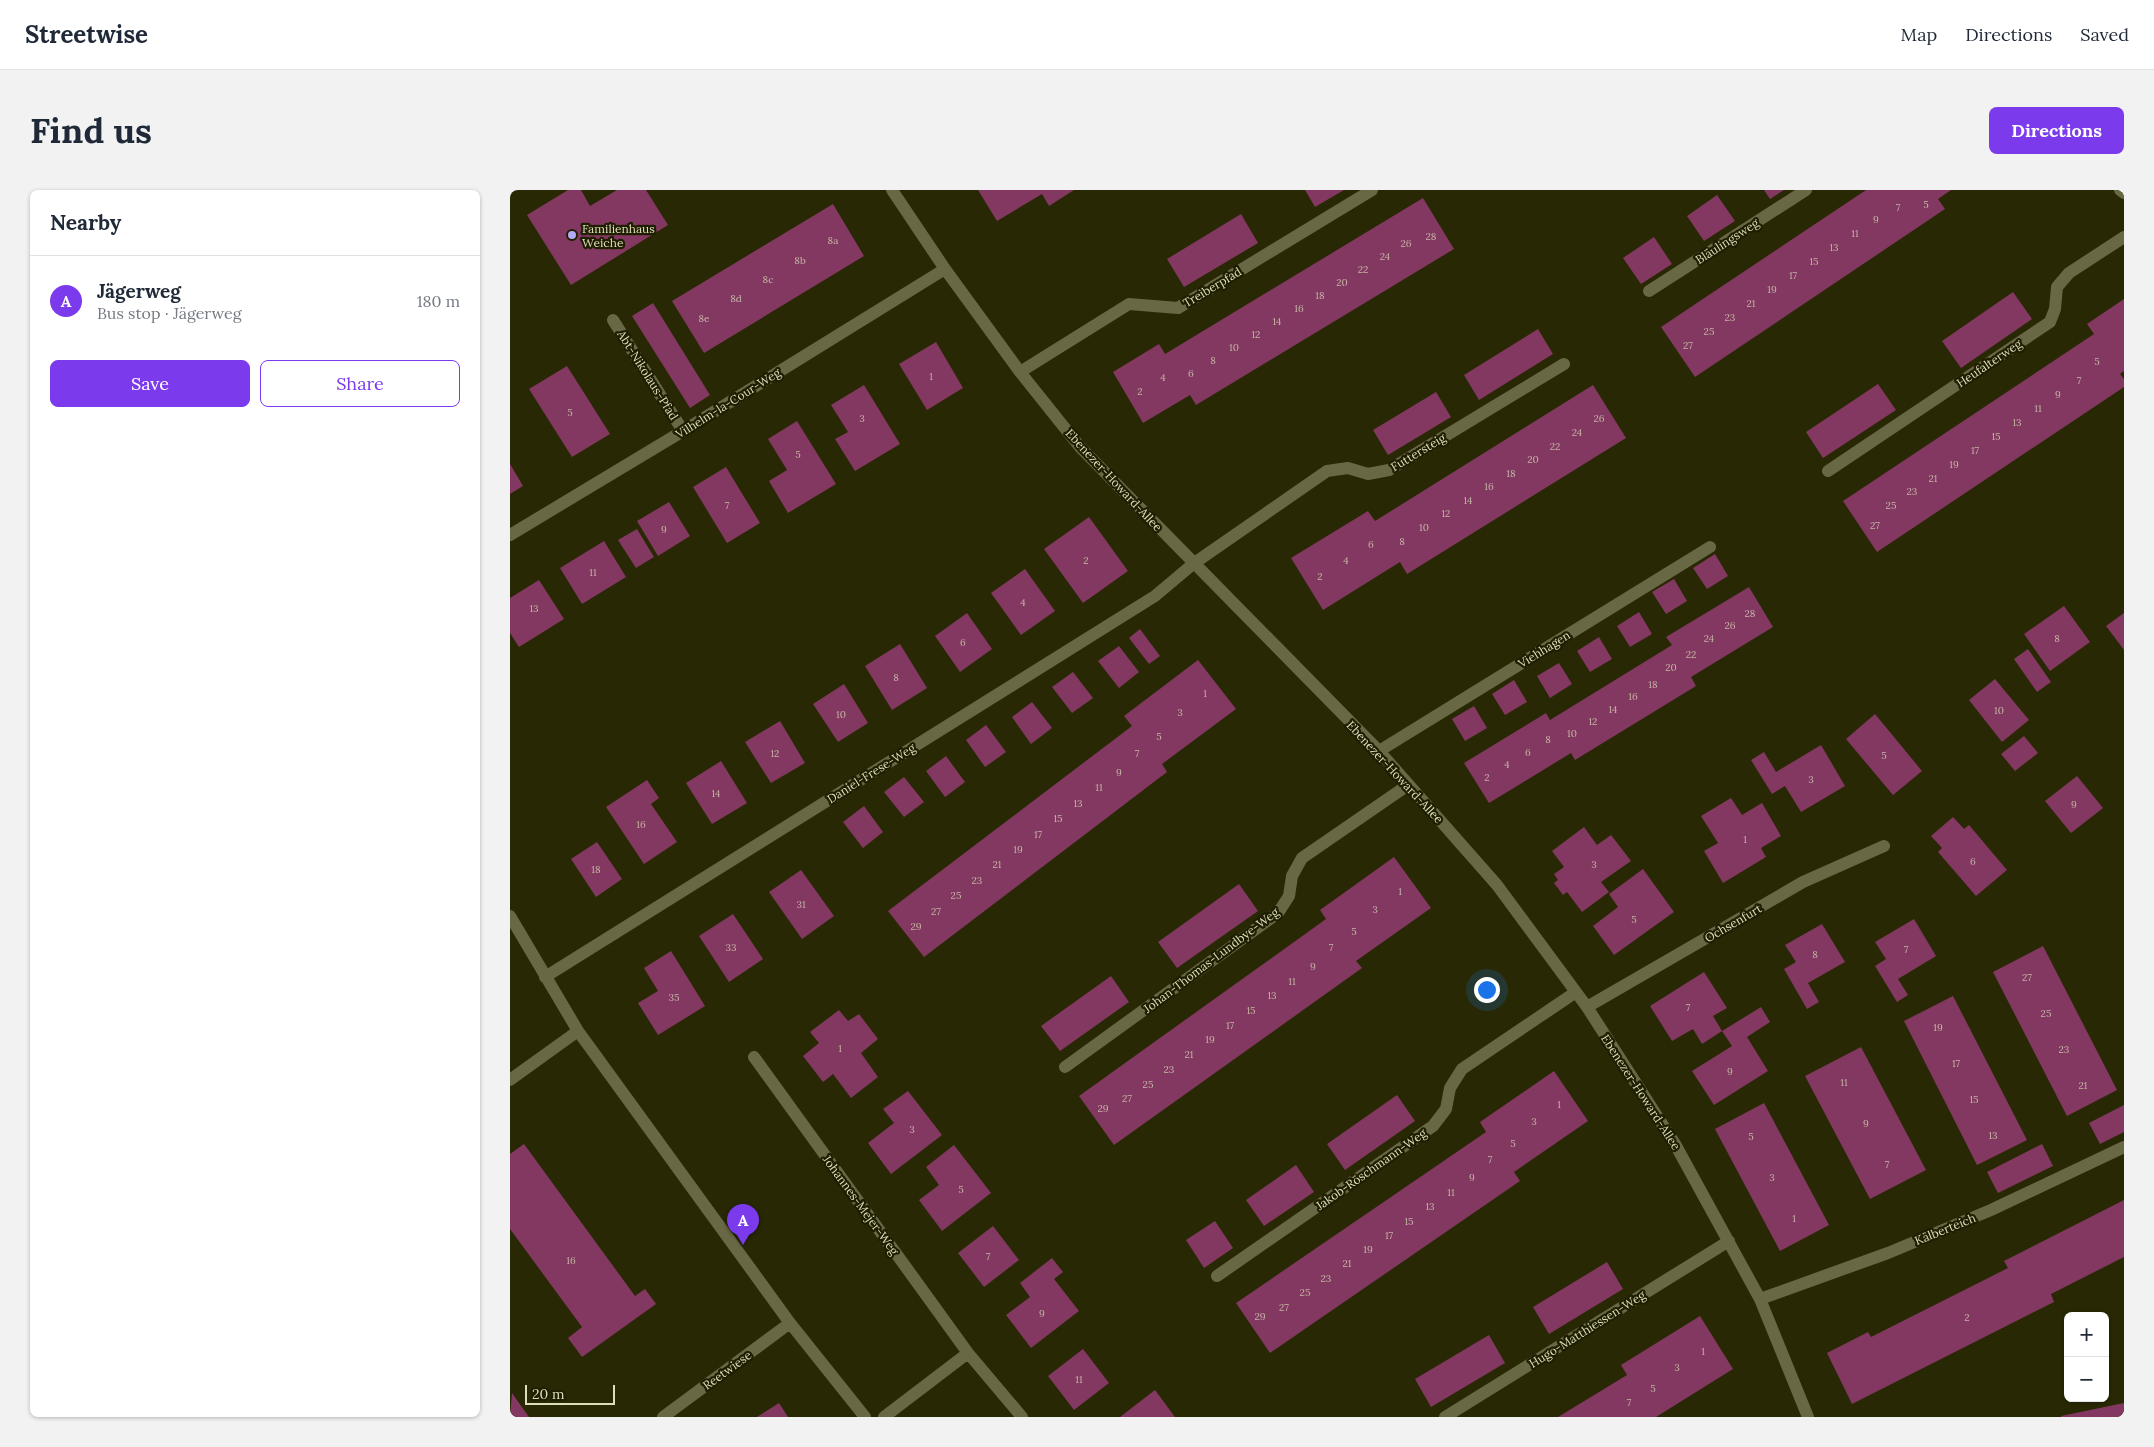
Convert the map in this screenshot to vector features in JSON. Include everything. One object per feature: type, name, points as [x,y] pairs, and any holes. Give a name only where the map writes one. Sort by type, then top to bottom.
[{"type":"street","name":"Ebenezer-Howard-Allee","points":[[892,190],[945,268],[1020,372],[1080,447],[1378,751],[1497,884],[1587,1007],[1675,1144],[1730,1240],[1760,1298],[1808,1417]]},
{"type":"street","name":"Treiberpfad","points":[[1020,372],[1130,304],[1178,308],[1372,190]]},
{"type":"street","name":"Bläulingsweg","points":[[1649,292],[1806,190]]},
{"type":"street","points":[[2120,190],[2124,194]]},
{"type":"street","name":"Heufalterweg","points":[[1828,471],[2050,322],[2055,309],[2057,287],[2069,273],[2124,237]]},
{"type":"street","name":"Vilhelm-la-Cour-Weg","points":[[510,534],[683,431],[945,268]]},
{"type":"street","name":"Abt-Nikolaus-Pfad","points":[[613,320],[683,431]]},
{"type":"street","name":"Futtersteig","points":[[1193,564],[1327,471],[1348,468],[1368,474],[1388,470],[1564,364]]},
{"type":"street","name":"Viehhagen","points":[[1378,751],[1710,547]]},
{"type":"street","name":"Daniel-Frese-Weg","points":[[545,977],[1155,596],[1193,564]]},
{"type":"street","name":"Johan-Thomas-Lundbye-Weg","points":[[1065,1067],[1278,913],[1289,896],[1292,876],[1302,858],[1408,785]]},
{"type":"street","name":"Ochsenfurt","points":[[1587,1007],[1803,882],[1884,846]]},
{"type":"street","points":[[510,916],[578,1031],[790,1324],[865,1417]]},
{"type":"street","name":"Jakob-Röschmann-Weg","points":[[1217,1276],[1433,1126],[1446,1109],[1450,1088],[1462,1069],[1576,992]]},
{"type":"street","points":[[510,1080],[578,1031]]},
{"type":"street","name":"Johannes-Mejer-Weg","points":[[754,1057],[968,1353],[1022,1417]]},
{"type":"street","name":"Kälberteich","points":[[1760,1298],[1888,1253],[1992,1210],[2124,1147]]},
{"type":"street","name":"Hugo-Matthiessen-Weg","points":[[1445,1417],[1730,1240]]},
{"type":"street","name":"Reetwiese","points":[[663,1417],[790,1324]]},
{"type":"street","points":[[884,1417],[968,1353]]},
{"type":"building","points":[[568,190],[581,190],[590,206],[617,190],[646,190],[668,225],[571,285],[527,215]]},
{"type":"building","points":[[978,190],[1074,190],[1049,206],[1042,194],[997,221]]},
{"type":"building","points":[[1305,190],[1344,190],[1315,207]]},
{"type":"building","points":[[1764,190],[1784,190],[1770,199]]},
{"type":"building","points":[[1866,190],[1951,190],[1938,199],[1945,209],[1695,377],[1661,327]]},
{"type":"building","points":[[1717,195],[1735,221],[1704,241],[1687,216]]},
{"type":"building","points":[[1423,198],[1454,249],[1196,405],[1190,395],[1143,423],[1113,372],[1159,344],[1165,354]]},
{"type":"building","points":[[833,204],[864,256],[704,353],[672,301]]},
{"type":"building","points":[[1241,214],[1258,243],[1184,287],[1167,259]]},
{"type":"building","points":[[1654,237],[1672,264],[1641,284],[1623,258]]},
{"type":"building","points":[[2013,292],[2032,319],[1961,368],[1942,341]]},
{"type":"building","points":[[2124,299],[2124,371],[2120,374],[2124,379],[2124,387],[1877,552],[1843,501],[2094,334],[2087,324]]},
{"type":"building","points":[[653,303],[710,395],[690,408],[632,316]]},
{"type":"building","points":[[1538,329],[1553,354],[1479,400],[1464,375]]},
{"type":"building","points":[[936,342],[963,388],[927,410],[899,364]]},
{"type":"building","points":[[567,366],[610,434],[572,457],[529,389]]},
{"type":"building","points":[[1878,384],[1896,410],[1823,458],[1806,432]]},
{"type":"building","points":[[864,385],[900,444],[855,471],[835,439],[848,432],[831,405]]},
{"type":"building","points":[[1593,385],[1626,438],[1407,574],[1400,562],[1323,610],[1291,558],[1368,511],[1375,521]]},
{"type":"building","points":[[1436,392],[1451,417],[1388,455],[1373,430]]},
{"type":"building","points":[[797,421],[836,484],[788,513],[769,481],[787,470],[768,439]]},
{"type":"building","points":[[510,464],[523,486],[510,494]]},
{"type":"building","points":[[726,467],[760,523],[727,543],[693,487]]},
{"type":"building","points":[[669,502],[690,536],[658,556],[637,521]]},
{"type":"building","points":[[1089,517],[1128,571],[1083,603],[1044,549]]},
{"type":"building","points":[[637,529],[654,557],[636,568],[618,540]]},
{"type":"building","points":[[604,541],[626,577],[582,604],[560,568]]},
{"type":"building","points":[[1715,554],[1728,576],[1707,589],[1693,568]]},
{"type":"building","points":[[1025,569],[1055,611],[1021,635],[991,593]]},
{"type":"building","points":[[1674,579],[1687,601],[1666,614],[1652,592]]},
{"type":"building","points":[[539,580],[564,619],[519,647],[510,633],[510,598]]},
{"type":"building","points":[[1749,587],[1773,627],[1691,677],[1696,686],[1575,760],[1571,753],[1489,803],[1464,763],[1546,713],[1550,720],[1672,645],[1666,637]]},
{"type":"building","points":[[2064,606],[2090,642],[2050,671],[2024,634]]},
{"type":"building","points":[[1639,612],[1652,634],[1630,647],[1617,626]]},
{"type":"building","points":[[967,613],[992,649],[960,672],[935,636]]},
{"type":"building","points":[[2124,613],[2124,650],[2106,626]]},
{"type":"building","points":[[1140,629],[1160,656],[1149,664],[1129,638]]},
{"type":"building","points":[[1599,637],[1612,659],[1590,672],[1577,651]]},
{"type":"building","points":[[900,644],[927,688],[892,710],[865,666]]},
{"type":"building","points":[[1119,646],[1139,672],[1119,688],[1098,661]]},
{"type":"building","points":[[2028,649],[2051,682],[2037,692],[2014,659]]},
{"type":"building","points":[[1198,660],[1236,709],[1162,764],[1167,772],[924,957],[888,911],[1132,726],[1124,716]]},
{"type":"building","points":[[1559,663],[1572,684],[1550,698],[1537,676]]},
{"type":"building","points":[[1073,672],[1093,698],[1072,713],[1052,687]]},
{"type":"building","points":[[1995,679],[2029,720],[2002,742],[1969,700]]},
{"type":"building","points":[[1514,680],[1527,702],[1505,715],[1492,694]]},
{"type":"building","points":[[844,684],[868,723],[838,742],[813,704]]},
{"type":"building","points":[[1032,702],[1052,728],[1031,744],[1012,717]]},
{"type":"building","points":[[1474,706],[1487,728],[1465,741],[1452,719]]},
{"type":"building","points":[[1875,714],[1922,771],[1893,795],[1846,739]]},
{"type":"building","points":[[780,721],[805,763],[771,783],[745,742]]},
{"type":"building","points":[[986,725],[1006,752],[985,767],[966,740]]},
{"type":"building","points":[[2024,736],[2038,753],[2015,771],[2001,754]]},
{"type":"building","points":[[1821,745],[1845,786],[1801,812],[1785,786],[1772,794],[1751,760],[1764,752],[1776,772]]},
{"type":"building","points":[[946,756],[965,782],[945,797],[926,771]]},
{"type":"building","points":[[721,761],[747,803],[712,824],[686,783]]},
{"type":"building","points":[[2077,776],[2103,808],[2071,833],[2045,801]]},
{"type":"building","points":[[904,777],[924,802],[904,817],[884,792]]},
{"type":"building","points":[[647,780],[659,798],[651,804],[677,842],[644,864],[606,807]]},
{"type":"building","points":[[1731,798],[1742,815],[1762,803],[1781,836],[1761,848],[1766,857],[1723,883],[1704,851],[1718,843],[1701,816]]},
{"type":"building","points":[[864,806],[883,832],[863,848],[843,822]]},
{"type":"building","points":[[1953,817],[1964,829],[1969,825],[2007,870],[1976,896],[1938,852],[1942,848],[1931,836]]},
{"type":"building","points":[[1584,827],[1597,845],[1611,835],[1631,861],[1601,882],[1609,892],[1582,912],[1567,892],[1563,895],[1554,883],[1558,880],[1554,874],[1564,867],[1552,851]]},
{"type":"building","points":[[597,842],[622,879],[596,897],[571,859]]},
{"type":"building","points":[[1394,857],[1431,908],[1356,961],[1362,968],[1114,1145],[1079,1096],[1326,919],[1320,910]]},
{"type":"building","points":[[1643,869],[1674,912],[1614,955],[1593,926],[1618,907],[1609,894]]},
{"type":"building","points":[[801,870],[834,916],[802,939],[769,892]]},
{"type":"building","points":[[1239,884],[1258,911],[1177,968],[1158,942]]},
{"type":"building","points":[[733,914],[763,959],[729,982],[699,936]]},
{"type":"building","points":[[1914,919],[1936,956],[1898,979],[1908,995],[1897,1002],[1875,966],[1886,959],[1875,942]]},
{"type":"building","points":[[1822,924],[1845,962],[1808,983],[1819,1002],[1807,1009],[1784,969],[1796,962],[1785,945]]},
{"type":"building","points":[[2043,946],[2117,1090],[2067,1116],[1993,972]]},
{"type":"building","points":[[671,951],[705,1006],[658,1035],[638,1003],[658,991],[644,968]]},
{"type":"building","points":[[1704,972],[1727,1008],[1713,1016],[1722,1031],[1702,1044],[1693,1029],[1672,1041],[1650,1006]]},
{"type":"building","points":[[1111,976],[1129,1002],[1060,1051],[1041,1026]]},
{"type":"building","points":[[1953,996],[2027,1140],[1977,1165],[1904,1021]]},
{"type":"building","points":[[1761,1007],[1770,1022],[1747,1037],[1768,1071],[1714,1105],[1692,1071],[1732,1046],[1722,1031]]},
{"type":"building","points":[[839,1010],[848,1021],[859,1014],[878,1039],[861,1053],[878,1077],[851,1098],[833,1074],[823,1082],[803,1056],[819,1043],[810,1032]]},
{"type":"building","points":[[1861,1047],[1926,1170],[1870,1199],[1805,1076]]},
{"type":"building","points":[[1554,1071],[1588,1121],[1514,1172],[1520,1181],[1270,1353],[1236,1303],[1486,1132],[1480,1122]]},
{"type":"building","points":[[908,1091],[942,1135],[891,1174],[868,1143],[894,1123],[883,1109]]},
{"type":"building","points":[[1397,1095],[1415,1121],[1345,1170],[1327,1144]]},
{"type":"building","points":[[1764,1103],[1829,1225],[1780,1251],[1715,1129]]},
{"type":"building","points":[[2124,1105],[2124,1132],[2100,1144],[2089,1123]]},
{"type":"building","points":[[524,1144],[635,1296],[645,1289],[656,1304],[582,1357],[568,1338],[582,1327],[510,1229],[510,1154]]},
{"type":"building","points":[[2042,1144],[2053,1166],[1998,1193],[1987,1172]]},
{"type":"building","points":[[954,1145],[991,1193],[942,1231],[919,1200],[939,1185],[926,1167]]},
{"type":"building","points":[[1296,1165],[1314,1192],[1264,1226],[1246,1200]]},
{"type":"building","points":[[2124,1200],[2124,1257],[2051,1294],[2054,1302],[1852,1404],[1827,1353],[1868,1332],[1871,1337],[2008,1268],[2004,1261]]},
{"type":"building","points":[[1215,1221],[1233,1248],[1204,1268],[1186,1240]]},
{"type":"building","points":[[993,1226],[1019,1260],[984,1287],[958,1253]]},
{"type":"building","points":[[1052,1258],[1063,1272],[1054,1279],[1079,1311],[1031,1348],[1006,1315],[1030,1297],[1020,1283]]},
{"type":"building","points":[[1607,1262],[1623,1289],[1549,1334],[1533,1307]]},
{"type":"building","points":[[1700,1316],[1733,1369],[1656,1417],[1558,1417],[1627,1375],[1621,1365]]},
{"type":"building","points":[[1489,1335],[1505,1363],[1431,1407],[1415,1379]]},
{"type":"building","points":[[1083,1349],[1109,1383],[1074,1410],[1048,1376]]},
{"type":"building","points":[[1155,1390],[1175,1417],[1120,1417]]},
{"type":"building","points":[[512,1393],[529,1417],[510,1417]]},
{"type":"building","points":[[779,1403],[788,1417],[757,1417]]},
{"type":"building","points":[[2124,1403],[2124,1417],[2061,1417],[2061,1416]]},
{"type":"place","name":"Familienhaus Weiche","points":[[572,235]]},
{"type":"place","name":"Jägerweg","points":[[743,1245]]}]
